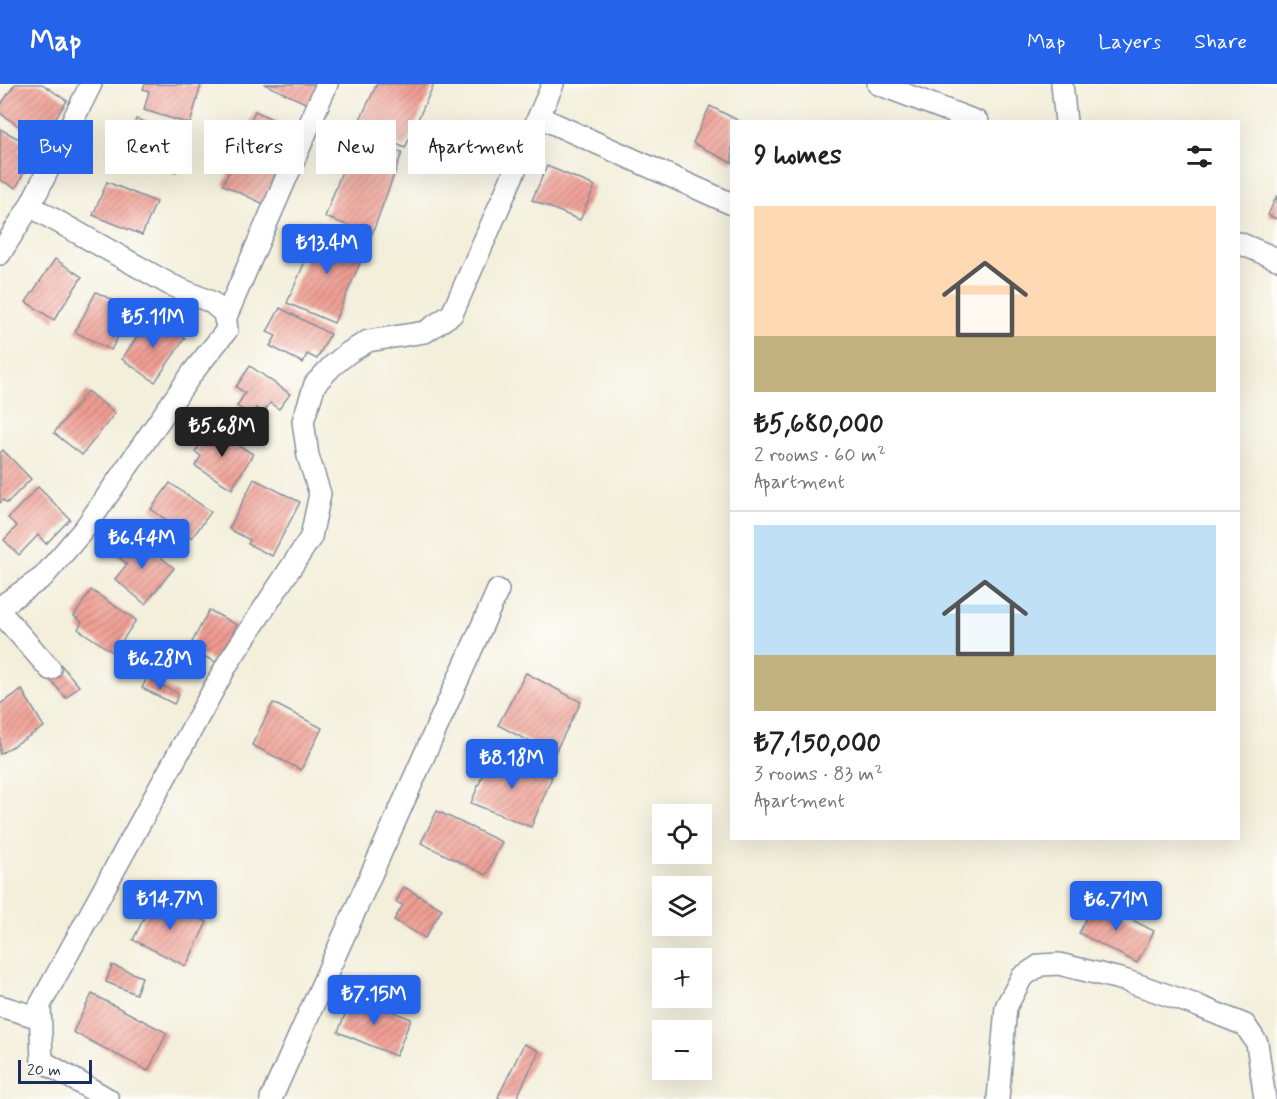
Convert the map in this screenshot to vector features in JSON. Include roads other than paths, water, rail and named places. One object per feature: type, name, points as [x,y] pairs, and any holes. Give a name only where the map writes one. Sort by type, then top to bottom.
[{"type":"street","points":[[0,254],[30,206],[91,84]]},
{"type":"street","points":[[225,319],[327,84]]},
{"type":"street","points":[[108,1099],[42,1061],[40,1005],[228,663],[311,537],[320,494],[308,456],[303,422],[315,384],[348,353],[368,341],[425,332],[452,314],[553,84]]},
{"type":"street","points":[[878,84],[973,120]]},
{"type":"street","points":[[1062,84],[1066,120]]},
{"type":"street","points":[[539,117],[730,203]]},
{"type":"street","points":[[0,607],[43,577],[85,528],[193,372],[227,330],[225,314],[211,302],[171,285],[30,206]]},
{"type":"street","points":[[1240,243],[1277,259]]},
{"type":"street","points":[[271,1099],[498,590]]},
{"type":"street","points":[[0,612],[50,669]]},
{"type":"street","points":[[998,1099],[1006,1007],[1022,977],[1040,965],[1059,964],[1124,980],[1245,1025],[1257,1043],[1265,1099]]},
{"type":"street","points":[[0,1006],[40,1018]]}]
